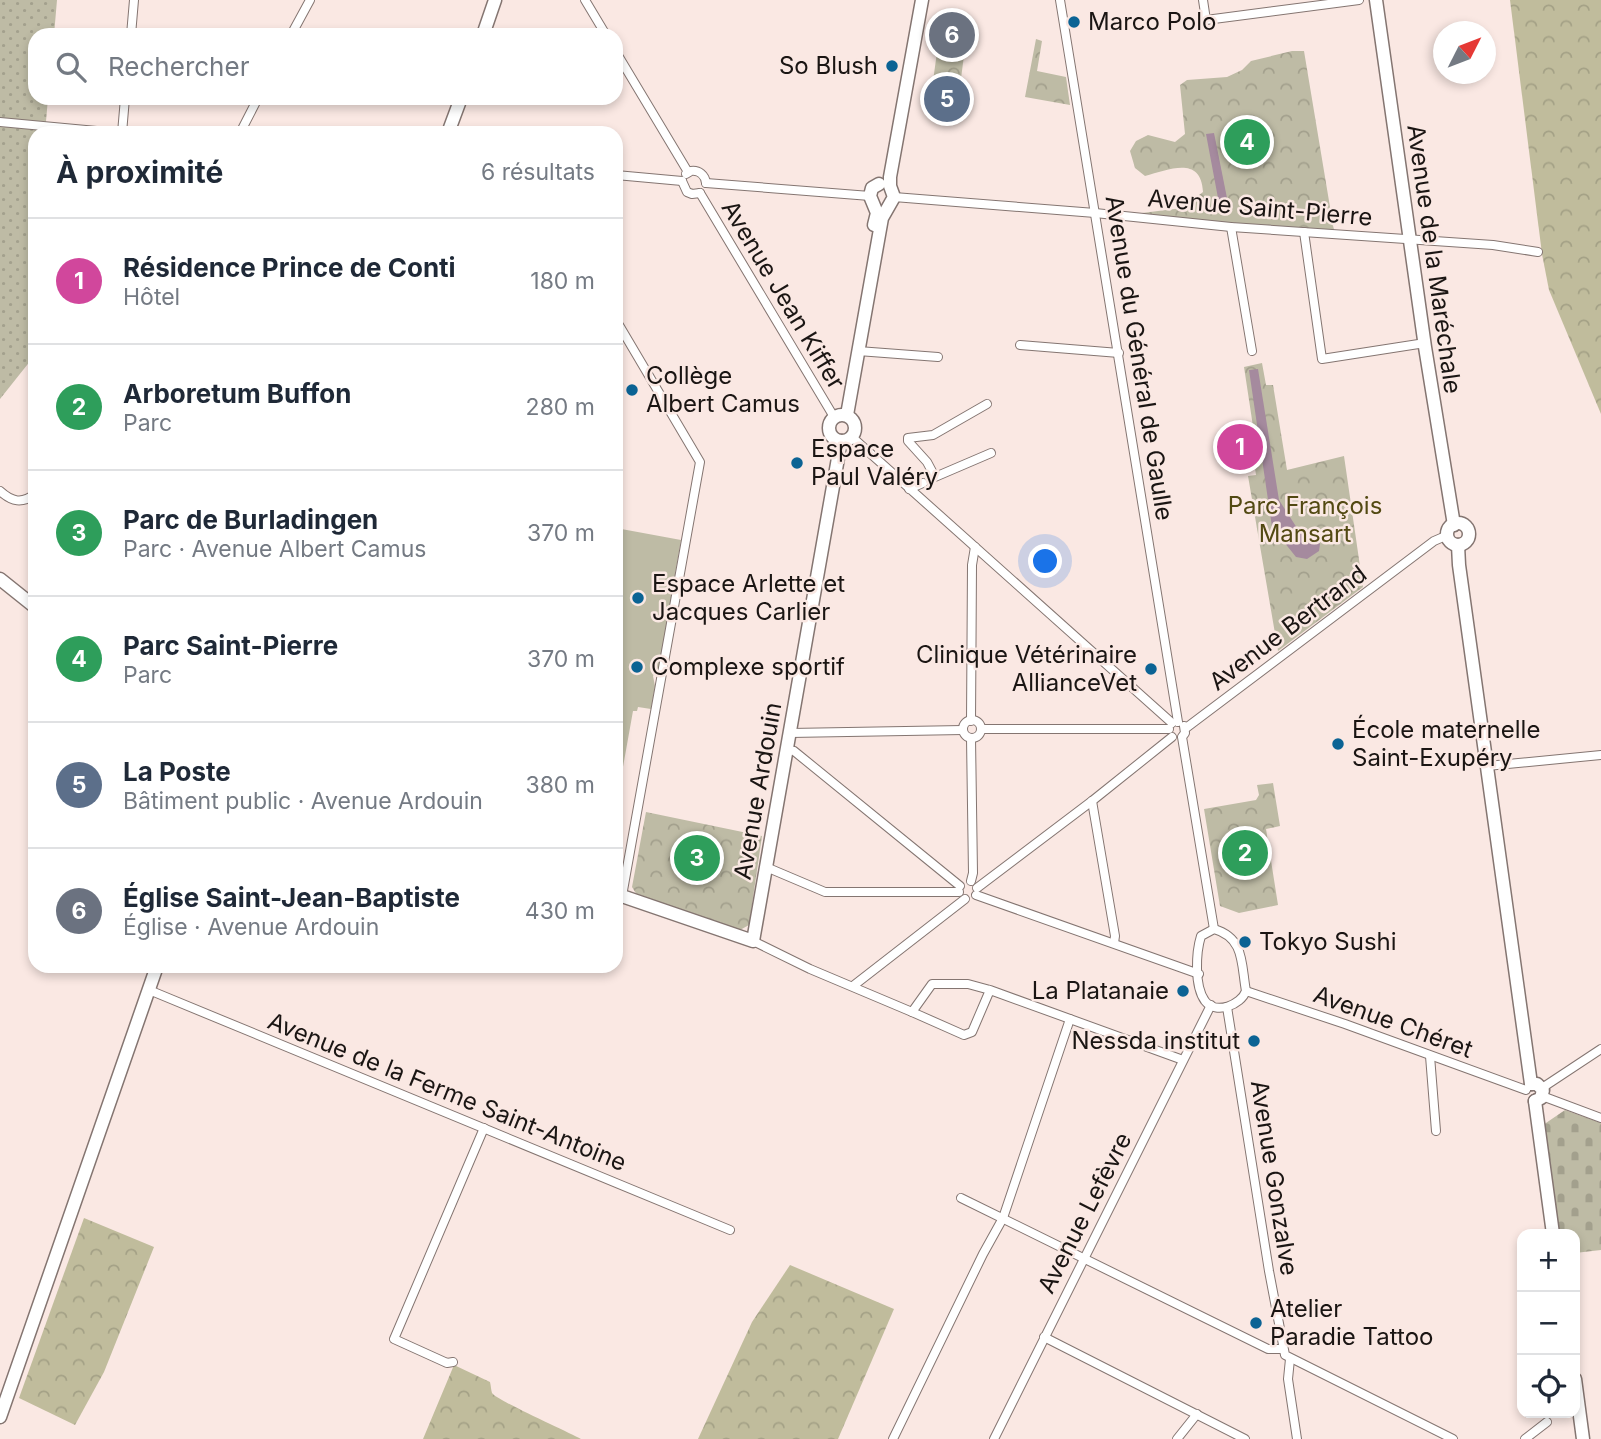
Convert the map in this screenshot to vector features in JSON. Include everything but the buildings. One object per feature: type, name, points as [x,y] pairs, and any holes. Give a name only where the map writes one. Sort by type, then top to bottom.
[{"type":"street","points":[[132,28],[134,0]]},
{"type":"street","points":[[295,28],[310,0]]},
{"type":"street","points":[[485,28],[495,0]]},
{"type":"street","points":[[585,0],[602,28]]},
{"type":"street","points":[[915,0],[883,175],[882,218],[858,351],[840,416],[829,424],[829,432],[834,439],[846,439],[909,489],[1182,737]]},
{"type":"street","points":[[840,416],[877,213],[922,0]]},
{"type":"street","name":"Avenue du Général de Gaulle","points":[[1060,0],[1119,354],[1173,728]]},
{"type":"street","points":[[1203,0],[1206,20],[1359,0]]},
{"type":"street","name":"Avenue de la Maréchale","points":[[1376,0],[1451,530]]},
{"type":"street","points":[[623,64],[688,172]]},
{"type":"street","points":[[121,126],[124,105]]},
{"type":"street","points":[[244,126],[254,105]]},
{"type":"street","points":[[451,126],[458,105]]},
{"type":"street","points":[[0,122],[45,126]]},
{"type":"street","points":[[682,181],[688,172]]},
{"type":"street","points":[[682,181],[687,192],[692,194],[700,192],[706,183],[699,172],[688,172]]},
{"type":"street","points":[[623,176],[682,181]]},
{"type":"street","name":"Avenue Saint-Pierre","points":[[706,183],[1095,213],[1230,227],[1411,238],[1538,251]]},
{"type":"street","name":"Avenue Jean Kiffer","points":[[700,192],[840,416]]},
{"type":"street","points":[[1230,227],[1252,351]]},
{"type":"street","points":[[1304,232],[1322,359],[1425,343]]},
{"type":"street","points":[[623,332],[700,462],[623,874]]},
{"type":"street","points":[[1020,345],[1119,354]]},
{"type":"street","points":[[858,351],[938,357]]},
{"type":"street","points":[[987,404],[933,435],[913,436],[908,438],[908,441],[927,462],[936,477],[991,453]]},
{"type":"street","points":[[840,416],[855,425],[846,439]]},
{"type":"street","name":"Avenue Ardouin","points":[[753,942],[846,439]]},
{"type":"street","points":[[909,489],[923,483]]},
{"type":"street","points":[[0,491],[13,501],[23,502],[28,499]]},
{"type":"street","points":[[1462,525],[1469,532],[1467,541],[1458,545],[1452,543],[1451,530],[1462,525]]},
{"type":"street","name":"Avenue Bertrand","points":[[1186,728],[1451,530]]},
{"type":"street","points":[[1458,545],[1552,1229]]},
{"type":"street","points":[[971,720],[972,565],[975,547]]},
{"type":"street","points":[[0,579],[28,601]]},
{"type":"street","points":[[971,720],[976,721],[981,729]]},
{"type":"street","points":[[971,720],[964,725],[964,734],[971,738],[976,737],[981,729]]},
{"type":"street","points":[[975,888],[1092,802],[1173,728]]},
{"type":"street","points":[[981,729],[1186,728],[1182,737],[1214,929]]},
{"type":"street","points":[[790,733],[963,730]]},
{"type":"street","points":[[787,750],[794,751],[972,899],[975,888],[971,738]]},
{"type":"street","points":[[1487,766],[1601,755]]},
{"type":"street","points":[[1092,802],[1114,943]]},
{"type":"street","points":[[766,867],[825,892],[961,892]]},
{"type":"street","points":[[853,986],[961,892],[964,881],[975,888],[1199,974]]},
{"type":"street","points":[[623,896],[753,942],[964,1035],[972,1032],[990,990]]},
{"type":"street","points":[[1214,929],[1233,938],[1238,948],[1247,991],[1238,1003],[1227,1007],[1211,1005],[1204,1000],[1199,974],[1196,955],[1201,936],[1214,929]]},
{"type":"street","points":[[0,1418],[155,973]]},
{"type":"street","points":[[912,1012],[932,984],[968,984],[1183,1060]]},
{"type":"street","name":"Avenue de la Ferme Saint-Antoine","points":[[149,990],[730,1230]]},
{"type":"street","name":"Avenue Chéret","points":[[1247,991],[1535,1092],[1601,1118]]},
{"type":"street","name":"Avenue Lefèvre","points":[[994,1439],[1211,1005]]},
{"type":"street","name":"Avenue Gonzalve","points":[[1227,1007],[1286,1354],[1297,1439]]},
{"type":"street","points":[[893,1439],[1003,1218],[1070,1019]]},
{"type":"street","points":[[1535,1092],[1601,1049]]},
{"type":"street","points":[[1430,1056],[1436,1131]]},
{"type":"street","points":[[453,1362],[447,1363],[394,1339],[484,1128]]},
{"type":"street","points":[[961,1198],[1268,1349],[1286,1354],[1453,1439]]},
{"type":"street","points":[[1044,1337],[1245,1439]]},
{"type":"street","points":[[1580,1412],[1584,1439]]},
{"type":"street","points":[[1177,1439],[1196,1414]]},
{"type":"street","points":[[1525,1439],[1547,1422]]},
{"type":"green space","points":[[0,0],[57,0],[55,28],[28,28],[28,105],[47,105],[46,126],[28,126],[28,364],[0,399]]},
{"type":"green space","points":[[1510,0],[1601,0],[1601,414],[1549,290],[1542,254]]},
{"type":"green space","points":[[1036,39],[1042,41],[1037,71],[1066,77],[1070,105],[1025,97]]},
{"type":"green space","points":[[938,45],[965,48],[960,86],[933,81]]},
{"type":"green space","points":[[1292,51],[1304,51],[1334,231],[1143,218],[1142,213],[1182,208],[1203,192],[1201,180],[1190,169],[1173,169],[1145,176],[1135,168],[1130,151],[1136,141],[1148,135],[1175,142],[1185,134],[1180,85],[1187,80],[1227,77],[1242,70],[1251,61]]},
{"type":"green space","name":"Parc François Mansart","points":[[1262,363],[1266,385],[1273,385],[1287,470],[1344,456],[1363,587],[1278,651],[1248,476],[1256,475],[1250,434],[1254,433],[1244,367]]},
{"type":"green space","name":"Complexe sportif","points":[[623,529],[681,540],[659,667],[653,676],[655,686],[651,709],[638,707],[637,711],[633,711],[623,767]]},
{"type":"green space","points":[[1273,783],[1280,826],[1266,829],[1278,905],[1239,913],[1220,906],[1204,809],[1256,800],[1259,795],[1257,785]]},
{"type":"green space","points":[[646,812],[762,836],[749,925],[740,930],[637,895],[632,887]]},
{"type":"green space","points":[[1565,1110],[1601,1123],[1601,1250],[1580,1252],[1580,1229],[1559,1229],[1543,1125]]},
{"type":"green space","points":[[84,1218],[154,1247],[104,1372],[75,1425],[19,1398]]},
{"type":"green space","points":[[790,1265],[894,1309],[838,1439],[698,1439],[752,1322]]},
{"type":"green space","points":[[454,1365],[490,1382],[492,1393],[496,1397],[581,1439],[423,1439]]},
{"type":"shaded area","points":[[1214,133],[1230,213],[1221,214],[1206,134]]},
{"type":"shaded area","points":[[1258,369],[1279,500],[1297,528],[1300,531],[1314,531],[1320,544],[1319,551],[1307,559],[1296,557],[1272,527],[1249,370]]},
{"type":"place","name":"Marco Polo","points":[[1074,22]]},
{"type":"place","name":"Église Saint-Jean-Baptiste","points":[[952,35]]},
{"type":"place","name":"So Blush","points":[[892,66]]},
{"type":"place","name":"La Poste","points":[[947,99]]},
{"type":"place","name":"Parc Saint-Pierre","points":[[1247,142]]},
{"type":"place","name":"Collège Albert Camus","points":[[632,390]]},
{"type":"place","name":"Résidence Prince de Conti","points":[[1240,447]]},
{"type":"place","name":"Espace Paul Valéry","points":[[797,463]]},
{"type":"place","name":"Espace Arlette et Jacques Carlier","points":[[638,598]]},
{"type":"place","name":"Complexe sportif","points":[[637,667]]},
{"type":"place","name":"Clinique Vétérinaire AllianceVet","points":[[1151,669]]},
{"type":"place","name":"École maternelle Saint-Exupéry","points":[[1338,744]]},
{"type":"place","name":"Arboretum Buffon","points":[[1245,853]]},
{"type":"place","name":"Parc de Burladingen","points":[[697,858]]},
{"type":"place","name":"Tokyo Sushi","points":[[1245,942]]},
{"type":"place","name":"La Platanaie","points":[[1183,991]]},
{"type":"place","name":"Nessda institut","points":[[1254,1041]]},
{"type":"place","name":"Atelier Paradie Tattoo","points":[[1256,1323]]}]
